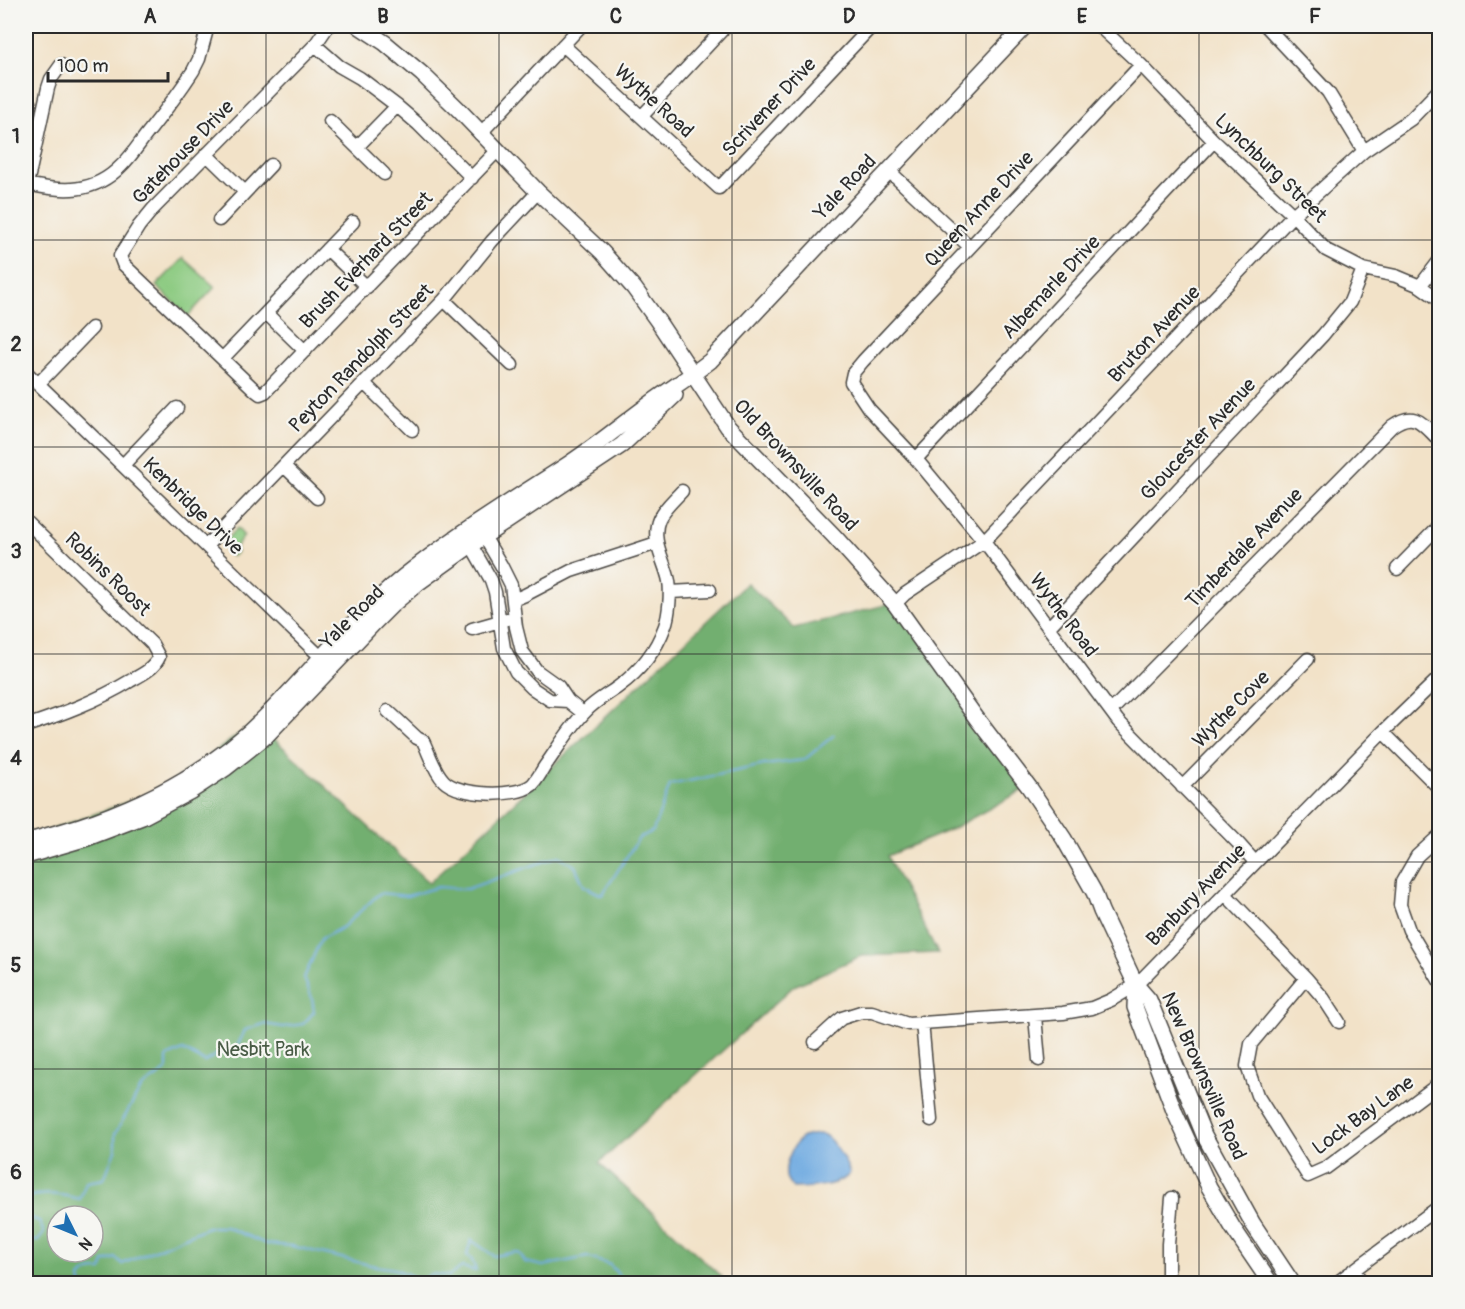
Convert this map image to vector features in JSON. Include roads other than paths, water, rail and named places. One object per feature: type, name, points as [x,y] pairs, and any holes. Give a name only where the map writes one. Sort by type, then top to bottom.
[{"type":"main road","name":"Old Brownsville Road","points":[[359,26],[385,43],[422,74],[626,278],[657,320],[728,427],[834,536],[895,604],[1029,787],[1064,839],[1094,892],[1136,985]]},
{"type":"main road","name":"Yale Road","points":[[26,856],[87,838],[142,817],[191,791],[226,768],[265,737],[327,663],[367,610],[387,591],[416,567],[474,535],[650,403],[710,362],[1025,26]]},
{"type":"main road","name":"Yale Road","points":[[26,842],[93,822],[158,794],[201,769],[253,729],[327,663]]},
{"type":"main road","name":"New Brownsville Road","points":[[1136,985],[1135,1007],[1175,1113],[1209,1187],[1238,1236],[1271,1284]]},
{"type":"main road","name":"New Brownsville Road","points":[[1136,985],[1149,1000],[1204,1135],[1263,1239],[1293,1284]]},
{"type":"street","points":[[61,65],[51,79],[48,88],[26,187],[66,190],[88,186],[110,176],[126,161],[186,81],[201,67],[208,26]]},
{"type":"street","name":"Gatehouse Drive","points":[[223,358],[123,264],[120,256],[146,218],[206,154],[315,45],[328,26]]},
{"type":"street","points":[[480,134],[581,26]]},
{"type":"street","points":[[642,116],[726,26]]},
{"type":"street","name":"Scrivener Drive","points":[[719,188],[872,26]]},
{"type":"street","name":"Lynchburg Street","points":[[1099,26],[1326,250],[1363,269],[1396,276],[1420,285],[1440,300]]},
{"type":"street","points":[[1266,26],[1328,92],[1364,151]]},
{"type":"street","points":[[315,45],[339,66],[360,78],[397,106],[472,178]]},
{"type":"street","name":"Wythe Road","points":[[562,45],[719,188]]},
{"type":"street","name":"Queen Anne Drive","points":[[851,382],[853,373],[863,361],[1141,65]]},
{"type":"street","name":"Bruton Avenue","points":[[895,604],[905,594],[984,541],[1293,216],[1364,151],[1412,119],[1440,89]]},
{"type":"street","points":[[357,147],[397,106]]},
{"type":"street","points":[[330,121],[384,174]]},
{"type":"street","name":"Albemarle Drive","points":[[916,459],[1214,141]]},
{"type":"street","name":"Brush Everhard Street","points":[[223,358],[260,394],[266,392],[498,150]]},
{"type":"street","points":[[206,154],[245,192]]},
{"type":"street","points":[[219,220],[271,165]]},
{"type":"street","points":[[889,171],[970,247]]},
{"type":"street","name":"Peyton Randolph Street","points":[[206,546],[444,300],[492,241],[538,192]]},
{"type":"street","points":[[223,358],[353,222]]},
{"type":"street","points":[[327,249],[367,287]]},
{"type":"street","points":[[1420,285],[1440,260]]},
{"type":"street","name":"Gloucester Avenue","points":[[1049,627],[1323,335],[1350,302],[1363,269]]},
{"type":"street","points":[[444,300],[512,365]]},
{"type":"street","points":[[266,313],[305,351]]},
{"type":"street","points":[[38,384],[92,328]]},
{"type":"street","name":"Kenbridge Drive","points":[[26,372],[327,663]]},
{"type":"street","name":"Wythe Road","points":[[851,382],[869,409],[916,459],[984,541],[1118,721],[1255,862]]},
{"type":"street","points":[[364,383],[411,430]]},
{"type":"street","points":[[123,465],[177,408]]},
{"type":"street","name":"Timberdale Avenue","points":[[1111,711],[1392,426],[1404,419],[1412,418],[1440,441]]},
{"type":"street","points":[[284,466],[316,498]]},
{"type":"street","points":[[388,711],[423,741],[443,780],[447,783],[469,792],[503,793],[531,785],[583,713],[634,674],[647,660],[665,624],[670,591],[657,543],[657,526],[664,511],[682,491]]},
{"type":"street","name":"Robins Roost","points":[[26,522],[152,644],[159,657],[152,667],[112,692],[71,711],[26,726]]},
{"type":"street","points":[[1397,569],[1440,525]]},
{"type":"street","points":[[474,535],[511,585],[514,617],[522,651],[537,671],[558,686],[567,701],[583,713]]},
{"type":"street","points":[[474,535],[492,580],[504,648],[516,672],[532,688],[550,700],[567,701]]},
{"type":"street","points":[[513,600],[572,571],[657,543]]},
{"type":"street","points":[[670,591],[710,590]]},
{"type":"street","points":[[472,629],[514,617]]},
{"type":"street","name":"Wythe Cove","points":[[1182,787],[1308,659]]},
{"type":"street","name":"Banbury Avenue","points":[[816,1042],[843,1018],[861,1012],[872,1012],[908,1024],[1063,1014],[1088,1009],[1111,1000],[1136,985],[1440,676]]},
{"type":"street","points":[[1383,732],[1440,789]]},
{"type":"street","points":[[1440,835],[1417,856],[1402,882],[1400,905],[1409,930],[1440,982]]},
{"type":"street","points":[[1225,894],[1306,978],[1324,999],[1338,1022]]},
{"type":"street","name":"Lock Bay Lane","points":[[1306,978],[1251,1044],[1247,1066],[1257,1095],[1308,1176],[1326,1168],[1440,1083]]},
{"type":"street","points":[[1035,1016],[1039,1060]]},
{"type":"street","points":[[922,1022],[931,1120]]},
{"type":"street","points":[[1168,1284],[1168,1244],[1172,1198]]},
{"type":"street","points":[[1335,1284],[1440,1206]]},
{"type":"street","points":[[1353,1270],[1364,1284]]},
{"type":"water","points":[[819,1134],[828,1137],[843,1158],[850,1173],[840,1181],[816,1187],[793,1188],[787,1179],[787,1161],[797,1142],[809,1135]]},
{"type":"waterway","points":[[26,1197],[53,1194],[80,1199],[86,1182],[104,1179],[115,1151],[115,1134],[141,1088],[167,1070],[167,1057],[183,1050],[205,1062],[220,1052],[234,1053],[245,1030],[264,1024],[283,1027],[303,1024],[314,1012],[312,998],[304,978],[321,939],[343,927],[380,893],[407,896],[438,887],[467,889],[559,856],[575,866],[584,886],[602,895],[639,838],[653,831],[670,785],[764,765],[804,760],[834,735]]},
{"type":"waterway","points":[[26,1216],[39,1221],[44,1233],[38,1241],[26,1240]]},
{"type":"waterway","points":[[81,1284],[80,1278],[85,1273],[102,1270],[104,1262],[116,1258],[122,1264],[208,1227],[226,1227],[266,1244],[292,1246],[395,1269],[421,1280],[432,1274],[449,1276],[462,1267],[476,1271],[472,1260],[467,1255],[471,1240],[494,1256],[516,1252],[525,1262],[543,1266],[587,1257],[610,1265],[626,1283],[645,1276],[655,1279],[654,1284]]},
{"type":"park label","name":"Nesbit Park","points":[[263,1049]]}]
